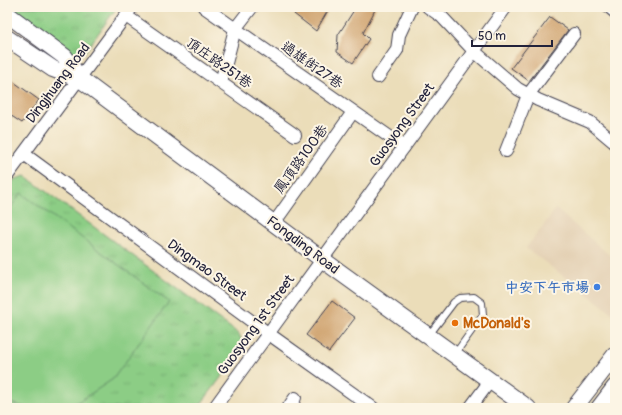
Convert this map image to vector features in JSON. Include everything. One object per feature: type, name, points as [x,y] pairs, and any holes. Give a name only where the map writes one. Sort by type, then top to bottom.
[{"type":"main road","name":"Fongding Road","points":[[7,14],[65,57],[80,79]]},
{"type":"main road","name":"Fongding Road","points":[[7,38],[53,69],[80,79],[323,260],[528,408]]},
{"type":"main road","points":[[574,408],[615,355]]},
{"type":"main road","points":[[599,408],[615,388]]},
{"type":"street","name":"過雄街27巷","points":[[204,7],[404,147]]},
{"type":"street","points":[[221,82],[235,29],[252,7]]},
{"type":"street","points":[[378,77],[397,50],[399,36],[412,7]]},
{"type":"street","points":[[428,7],[441,16],[474,51],[518,89],[528,95],[590,122],[615,143]]},
{"type":"street","name":"Guosyong Street","points":[[323,260],[506,7]]},
{"type":"street","points":[[609,7],[615,12]]},
{"type":"street","name":"Dingjhuang Road","points":[[7,176],[129,11]]},
{"type":"street","name":"頂庄路251巷","points":[[129,11],[221,82],[295,135]]},
{"type":"street","points":[[506,151],[528,95],[574,34]]},
{"type":"street","name":"鳳頂路100巷","points":[[274,223],[353,112]]},
{"type":"street","name":"Dingmao Street","points":[[24,154],[269,334],[373,408]]},
{"type":"street","name":"Guosyong 1st Street","points":[[220,406],[269,334],[323,260]]},
{"type":"street","points":[[470,408],[490,381]]},
{"type":"lane","points":[[428,337],[454,302],[460,298],[474,297],[482,303],[483,315],[454,356]]},
{"type":"shaded area","name":"中安下午市場","points":[[556,209],[615,260],[615,315],[526,248]]},
{"type":"green space","points":[[10,7],[117,7],[85,52],[75,57]]},
{"type":"green space","points":[[25,176],[239,334],[244,347],[198,408],[7,408],[7,190],[15,179]]},
{"type":"green space","points":[[21,193],[169,302],[113,379],[83,399],[66,408],[28,408],[7,402],[7,213]]},
{"type":"building","points":[[299,7],[330,7],[316,31],[294,14]]},
{"type":"building","points":[[356,7],[376,7],[363,33],[369,39],[353,63],[337,52],[338,35]]},
{"type":"building","points":[[550,17],[568,30],[529,81],[511,68]]},
{"type":"building","points":[[7,77],[39,100],[22,123],[7,113]]},
{"type":"building","points":[[332,301],[355,318],[329,352],[306,335]]},
{"type":"place","name":"中安下午市場","points":[[597,287]]},
{"type":"place","name":"McDonald's","points":[[455,323]]}]
